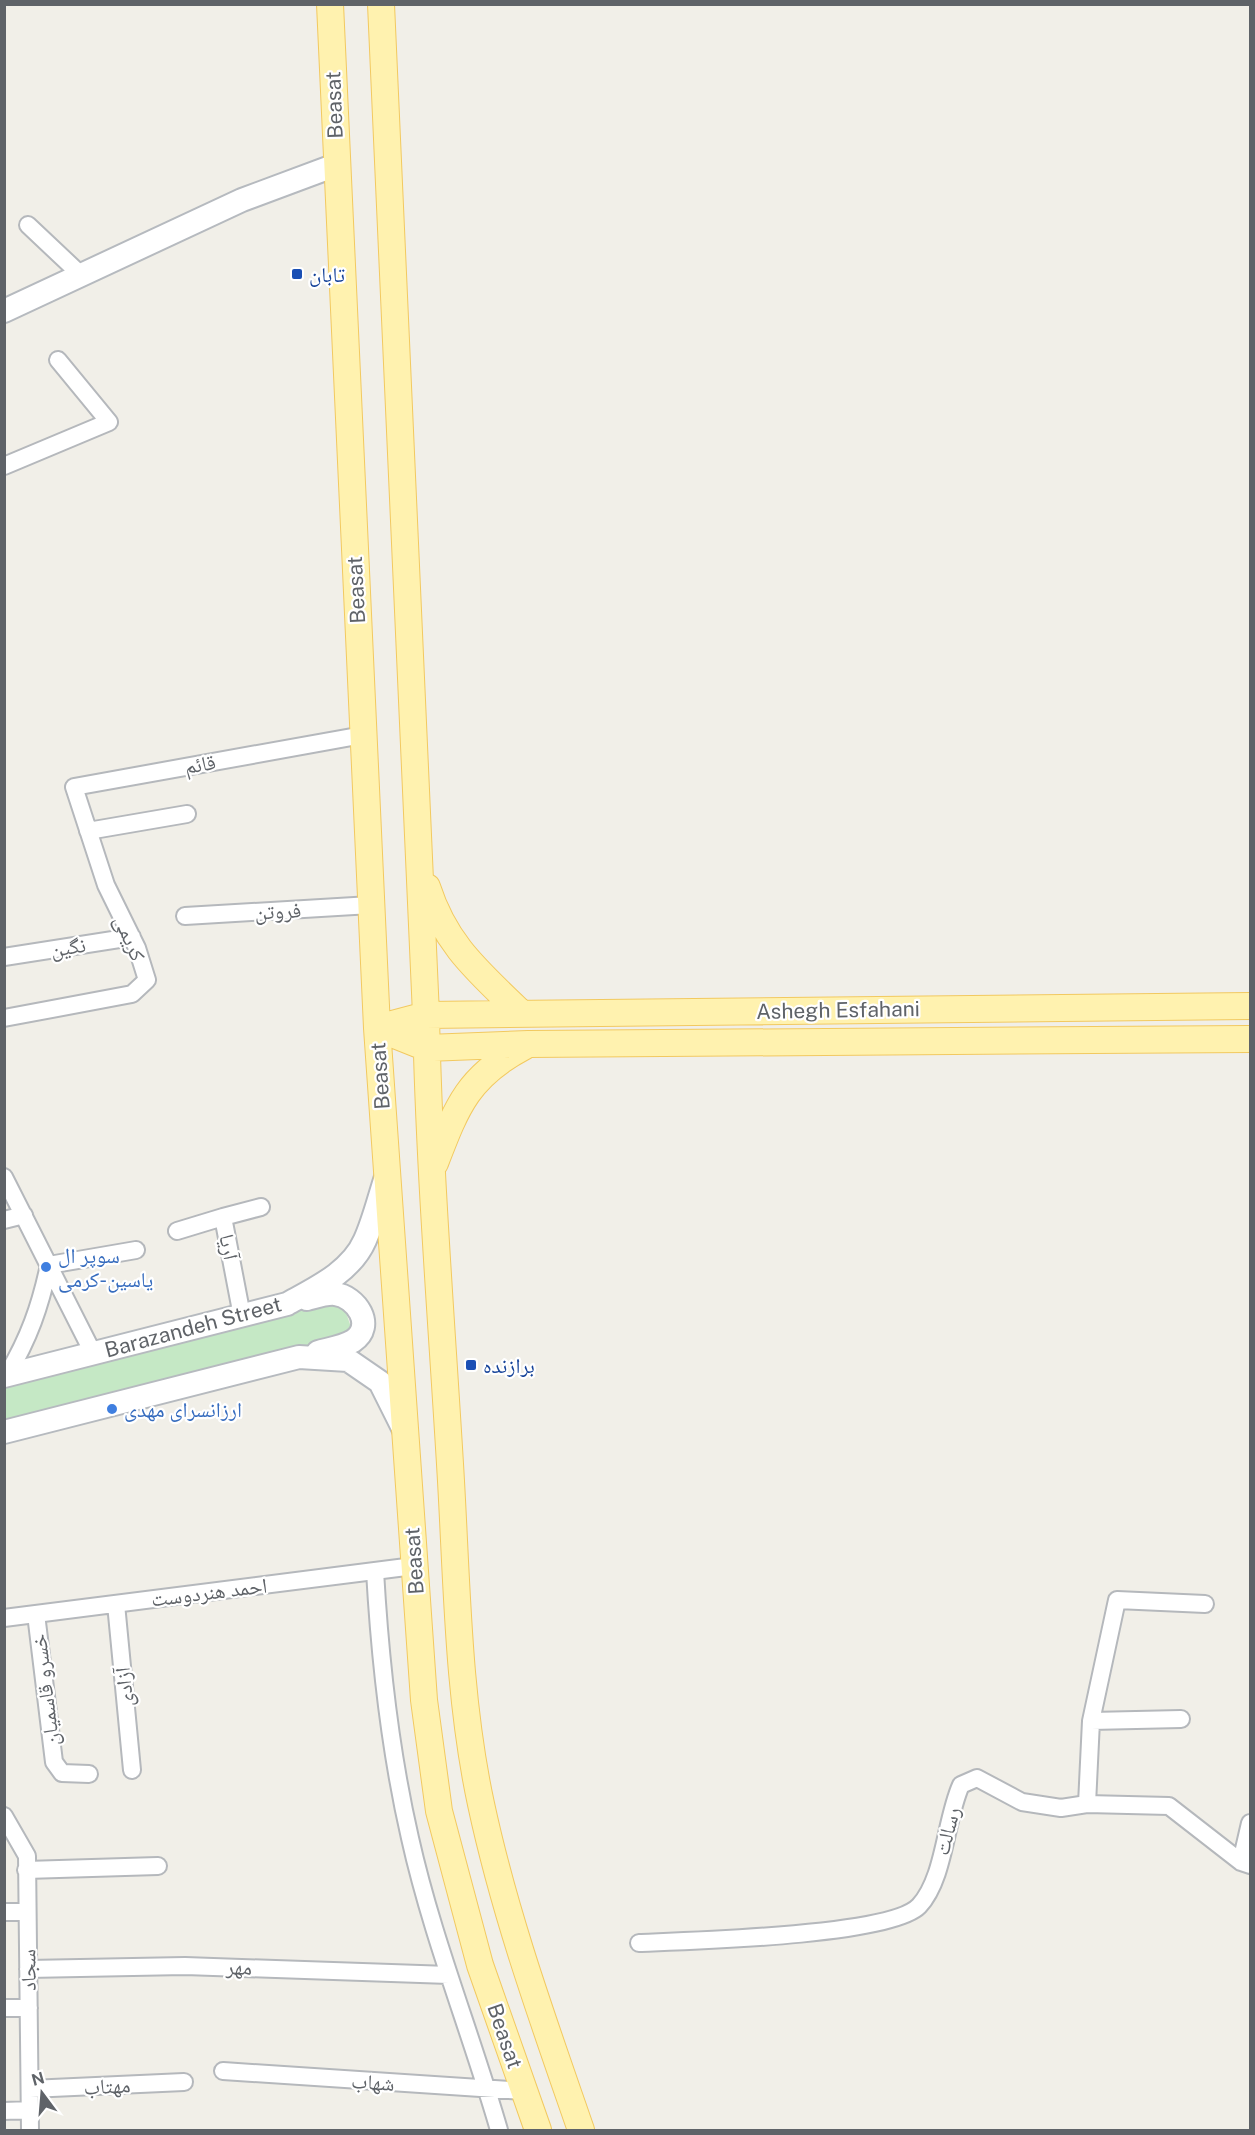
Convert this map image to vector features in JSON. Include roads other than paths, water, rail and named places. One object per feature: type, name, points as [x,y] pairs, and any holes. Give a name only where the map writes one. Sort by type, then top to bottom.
[{"type":"main road","name":"Beasat","points":[[330,4],[377,1029],[424,1700],[439,1811],[480,1965],[538,2130]]},
{"type":"main road","name":"Beasat","points":[[381,4],[417,859],[426,1015],[430,1174],[464,1696],[481,1803],[519,1949],[581,2130]]},
{"type":"main road","points":[[4,311],[242,200],[336,165]]},
{"type":"main road","points":[[417,859],[434,908],[449,937],[466,960],[522,1014]]},
{"type":"main road","name":"Ashegh Esfahani","points":[[377,1029],[426,1015],[1251,1006]]},
{"type":"main road","points":[[377,1029],[427,1048]]},
{"type":"main road","name":"Ashegh Esfahani","points":[[427,1048],[528,1044],[1251,1039]]},
{"type":"main road","points":[[430,1174],[454,1112],[475,1081],[501,1059],[528,1044]]},
{"type":"main road","name":"Barazandeh Street","points":[[6,1376],[286,1304],[327,1282],[345,1268],[364,1242],[386,1177]]},
{"type":"main road","points":[[4,1432],[299,1358],[356,1340],[362,1331],[360,1309],[352,1299],[333,1293],[286,1304]]},
{"type":"main road","points":[[299,1358],[348,1360],[380,1382],[404,1430]]},
{"type":"main road","points":[[424,1700],[464,1696]]},
{"type":"street","points":[[28,225],[81,275]]},
{"type":"street","points":[[4,466],[108,422],[58,360]]},
{"type":"street","name":"قائم","points":[[87,826],[74,787],[363,735]]},
{"type":"street","points":[[87,826],[187,814]]},
{"type":"street","name":"کریمی","points":[[4,1018],[132,994],[147,980],[132,937],[106,885],[87,826]]},
{"type":"street","name":"فروتن","points":[[184,916],[371,905]]},
{"type":"street","name":"نگین","points":[[4,957],[132,937]]},
{"type":"street","points":[[4,1177],[93,1353]]},
{"type":"street","name":"آریا","points":[[242,1316],[223,1217],[261,1207]]},
{"type":"street","points":[[4,1220],[24,1215]]},
{"type":"street","points":[[177,1231],[223,1217]]},
{"type":"street","points":[[49,1265],[136,1250]]},
{"type":"street","points":[[6,1376],[21,1352],[40,1309],[49,1265]]},
{"type":"street","name":"احمد هنردوست","points":[[4,1618],[414,1566]]},
{"type":"street","points":[[375,1571],[379,1634],[392,1739],[410,1838],[499,2130]]},
{"type":"street","points":[[1087,1804],[1091,1721],[1117,1600],[1205,1604]]},
{"type":"street","name":"آزادی","points":[[116,1604],[132,1770]]},
{"type":"street","name":"خسرو قاسمیان","points":[[36,1614],[54,1762],[62,1773],[89,1774]]},
{"type":"street","points":[[1091,1721],[1181,1719]]},
{"type":"street","name":"رسالت","points":[[639,1943],[749,1938],[835,1930],[904,1915],[918,1907],[929,1890],[940,1859],[952,1805],[961,1785],[977,1778],[1022,1802],[1061,1808],[1087,1804],[1169,1806],[1246,1864]]},
{"type":"street","name":"سجاد","points":[[4,1816],[27,1856],[30,2130]]},
{"type":"street","points":[[1246,1864],[1251,1823]]},
{"type":"street","points":[[27,1870],[158,1866]]},
{"type":"street","points":[[4,1912],[27,1912]]},
{"type":"street","name":"مهر","points":[[28,1969],[185,1966],[450,1975]]},
{"type":"street","points":[[4,2008],[28,2008]]},
{"type":"street","name":"شهاب","points":[[223,2071],[488,2091],[524,2091]]},
{"type":"street","name":"مهتاب","points":[[30,2089],[184,2082]]},
{"type":"street","points":[[4,2111],[30,2110]]},
{"type":"place","name":"تابان","points":[[297,274]]},
{"type":"place","name":"سوپر ال یاسین-کرمی","points":[[46,1267]]},
{"type":"place","name":"برازنده","points":[[471,1365]]},
{"type":"place","name":"ارزانسرای مهدی","points":[[112,1409]]}]
